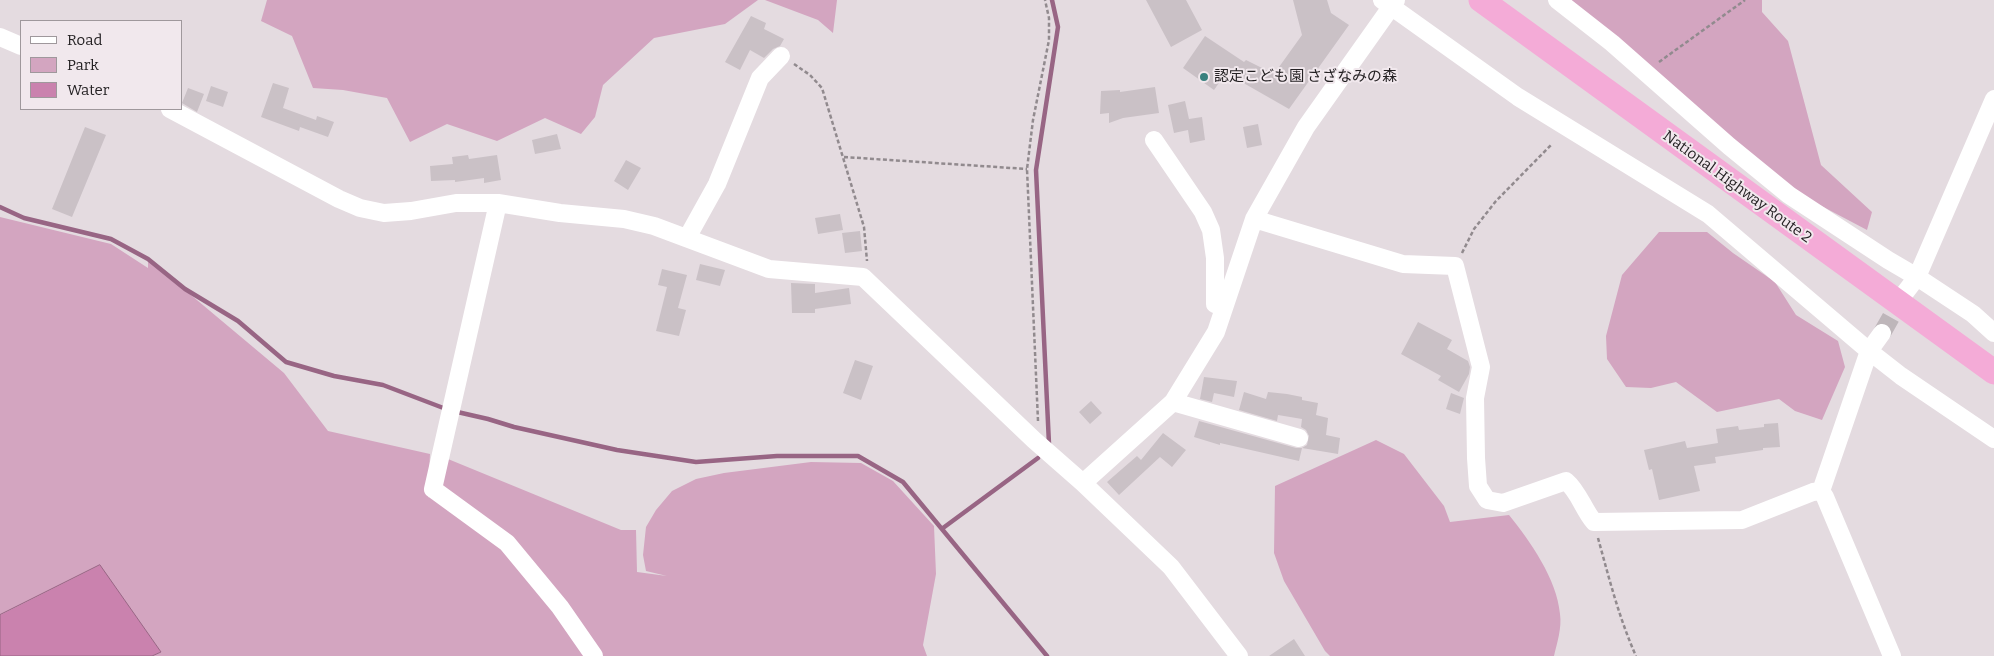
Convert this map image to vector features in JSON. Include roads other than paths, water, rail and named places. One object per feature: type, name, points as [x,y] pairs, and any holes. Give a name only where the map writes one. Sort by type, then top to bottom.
[{"type":"highway","name":"National Highway Route 2","points":[[1482,0],[1994,372]]},
{"type":"street","points":[[1557,0],[1612,43],[1729,146],[1789,195],[1973,314],[1994,333]]},
{"type":"street","points":[[1083,483],[1172,402],[1216,332],[1254,219],[1306,127],[1390,3],[1518,97],[1708,214],[1869,352],[1994,439]]},
{"type":"street","points":[[0,37],[20,46]]},
{"type":"street","points":[[687,238],[717,184],[760,78],[781,56]]},
{"type":"street","points":[[1904,294],[1917,277],[1994,99]]},
{"type":"street","points":[[172,110],[360,208],[384,213],[411,211],[456,203],[498,203],[560,213],[624,219],[654,226],[769,269],[863,277],[1171,567],[1239,656]]},
{"type":"street","points":[[1154,140],[1203,212],[1211,230],[1215,258],[1215,304],[1223,308]]},
{"type":"street","points":[[498,203],[433,489],[507,543],[560,607],[594,656]]},
{"type":"street","points":[[1254,219],[1403,264],[1455,266],[1481,367],[1475,398],[1478,486],[1487,500],[1503,503],[1566,481],[1574,488],[1587,514],[1594,522],[1742,520],[1813,492],[1821,491]]},
{"type":"street","points":[[1821,491],[1869,352],[1882,333]]},
{"type":"street","points":[[1172,402],[1299,438]]},
{"type":"street","points":[[1821,491],[1826,497],[1892,656]]},
{"type":"water","points":[[100,565],[161,652],[152,656],[0,656],[0,615]]},
{"type":"waterway","points":[[1049,444],[1036,170],[1058,27],[1052,0]]},
{"type":"waterway","points":[[0,207],[24,218],[111,239],[148,259],[185,289],[238,321],[286,362],[334,376],[383,385],[446,409]]},
{"type":"waterway","points":[[453,411],[617,450],[696,462],[777,456],[858,456],[903,482],[1047,656]]},
{"type":"waterway","points":[[943,528],[1038,458]]},
{"type":"tunnel","points":[[1882,333],[1904,294]]},
{"type":"place","name":"認定こども園 さざなみの森","points":[[1204,77]]}]
